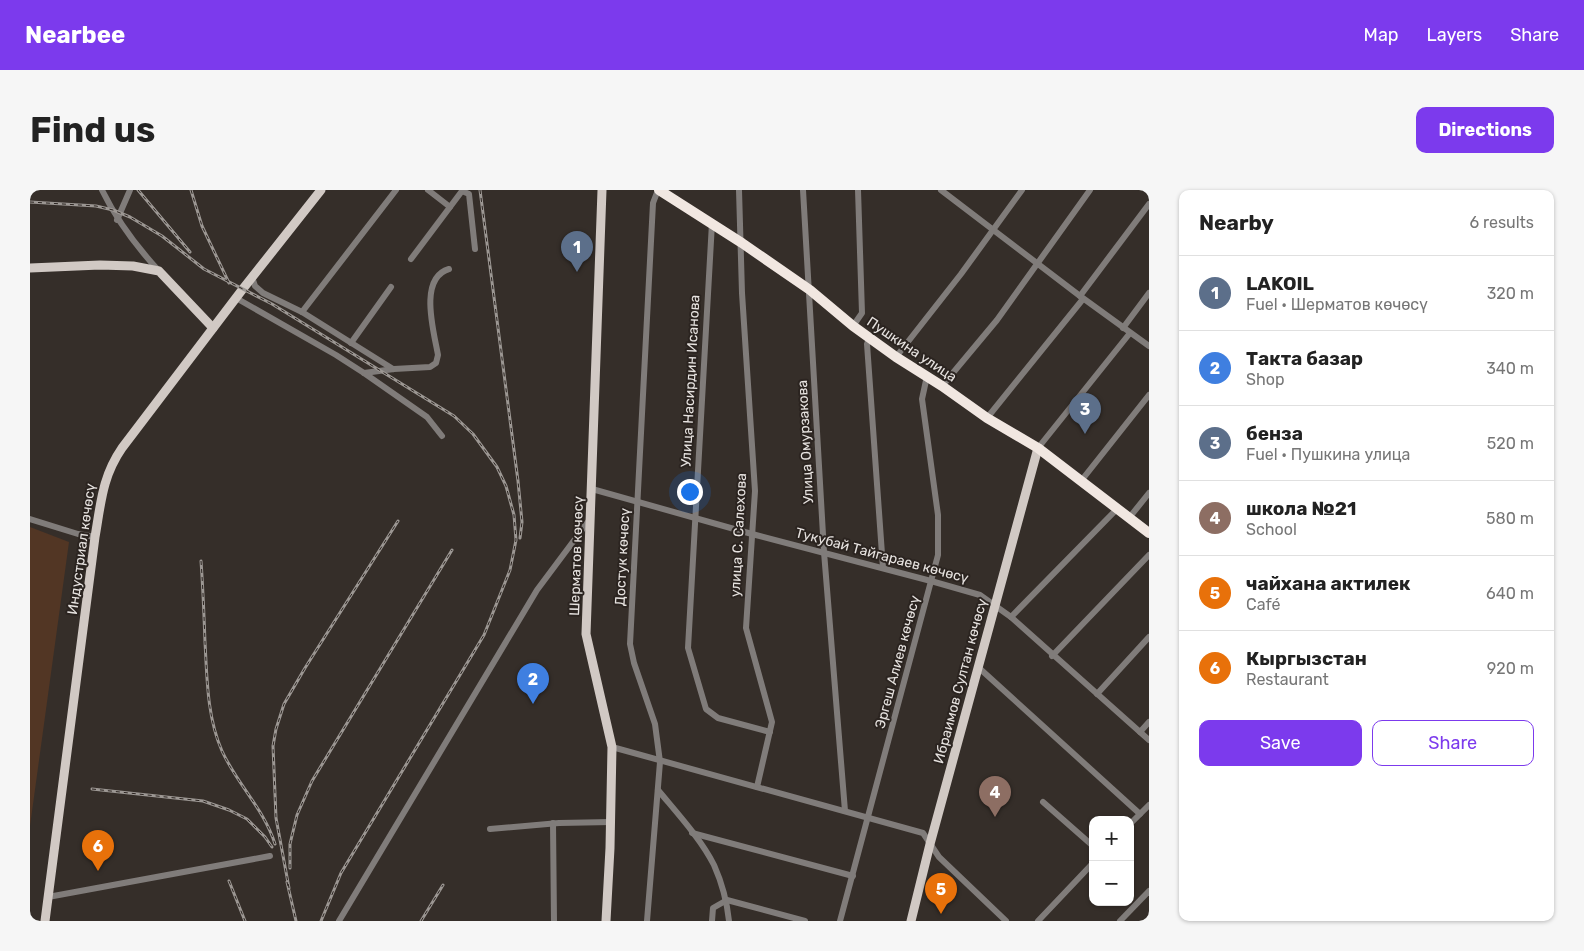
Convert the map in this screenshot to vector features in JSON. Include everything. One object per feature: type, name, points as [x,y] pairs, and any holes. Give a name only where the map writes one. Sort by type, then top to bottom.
[{"type":"highway","name":"Пушкина улица","points":[[658,190],[742,243],[810,290],[853,326],[896,357],[942,386],[987,418],[1038,448],[1149,533]]},
{"type":"main road","name":"Индустриал көчөсү","points":[[44,921],[95,537],[104,483],[111,465],[213,328],[321,190]]},
{"type":"main road","name":"Шерматов көчөсү","points":[[602,190],[586,634],[612,747],[611,822],[606,921]]},
{"type":"main road","points":[[30,268],[100,265],[133,266],[158,271],[213,328]]},
{"type":"main road","name":"Ибраимов Султан көчөсү","points":[[911,921],[930,844],[1038,448]]},
{"type":"street","points":[[102,190],[117,220],[158,271]]},
{"type":"street","points":[[117,220],[130,190]]},
{"type":"street","points":[[302,312],[396,190]]},
{"type":"street","points":[[428,190],[450,207]]},
{"type":"street","name":"Достук көчөсү","points":[[647,921],[660,762],[655,724],[634,663],[630,644],[653,203],[658,190]]},
{"type":"street","name":"улица С. Салехова","points":[[739,190],[742,293],[755,491],[746,628],[772,722],[757,787]]},
{"type":"street","name":"Улица Омурзакова","points":[[803,190],[824,552],[845,811]]},
{"type":"street","points":[[853,326],[862,313],[858,190]]},
{"type":"street","points":[[941,190],[951,193],[994,230],[1149,346]]},
{"type":"street","points":[[896,357],[994,230],[1022,190]]},
{"type":"street","points":[[942,386],[997,320],[1090,190]]},
{"type":"street","points":[[411,259],[462,191],[469,194],[475,249]]},
{"type":"street","points":[[987,418],[1082,297],[1149,204]]},
{"type":"street","name":"Улица Насирдин Исанова","points":[[712,224],[688,648],[706,709],[718,718],[770,732]]},
{"type":"street","points":[[364,374],[394,369],[430,367],[436,363],[438,355],[430,299],[437,278],[443,271],[449,269]]},
{"type":"street","points":[[252,277],[255,286],[263,293],[302,312],[394,369]]},
{"type":"street","points":[[351,343],[391,287]]},
{"type":"street","points":[[1123,328],[1149,293]]},
{"type":"street","points":[[236,298],[336,355],[427,417],[442,436]]},
{"type":"street","points":[[1038,448],[1130,333]]},
{"type":"street","points":[[870,337],[868,344],[883,568]]},
{"type":"street","name":"Эргеш Алиев көчөсү","points":[[840,921],[938,555],[938,515],[922,399],[927,376]]},
{"type":"street","points":[[1082,481],[1149,395]]},
{"type":"street","name":"Тукубай Тайгараев көчөсү","points":[[592,489],[752,534],[931,580],[980,595],[1011,617],[1052,656],[1149,740]]},
{"type":"street","points":[[1129,518],[1149,493]]},
{"type":"street","points":[[1011,617],[1117,509]]},
{"type":"street","points":[[339,921],[537,590],[590,518]]},
{"type":"street","points":[[30,519],[78,534],[95,537]]},
{"type":"street","points":[[1052,656],[1149,555]]},
{"type":"street","points":[[1097,694],[1149,637]]},
{"type":"street","points":[[978,667],[1140,814]]},
{"type":"street","points":[[1140,732],[1149,722]]},
{"type":"street","points":[[612,747],[660,762],[923,833],[939,857],[1006,921]]},
{"type":"street","points":[[658,790],[692,833],[714,865],[726,900],[729,921]]},
{"type":"street","points":[[1043,802],[1089,842]]},
{"type":"street","points":[[1134,820],[1149,805]]},
{"type":"street","points":[[490,829],[553,823],[611,822]]},
{"type":"street","points":[[553,823],[554,921]]},
{"type":"street","points":[[692,833],[853,876]]},
{"type":"street","points":[[48,897],[270,856]]},
{"type":"street","points":[[1038,921],[1089,867]]},
{"type":"street","points":[[1120,921],[1149,891]]},
{"type":"street","points":[[712,921],[714,908],[726,900],[805,921]]},
{"type":"shaded area","points":[[30,527],[69,542],[30,826]]},
{"type":"railway","points":[[138,190],[190,252]]},
{"type":"railway","points":[[191,190],[202,226],[229,283]]},
{"type":"railway","points":[[480,190],[518,481],[522,522],[520,538]]},
{"type":"railway","points":[[30,202],[96,206],[113,210],[130,217],[162,236],[204,269],[272,304],[454,416],[473,434],[497,467],[506,486],[514,515],[516,540],[510,570],[484,635],[341,873],[321,921]]},
{"type":"railway","points":[[289,888],[276,818],[273,746],[276,729],[284,704],[305,668],[398,521]]},
{"type":"railway","points":[[290,868],[290,844],[297,815],[312,781],[452,550]]},
{"type":"railway","points":[[201,561],[207,683],[213,725],[228,763],[264,819],[275,844]]},
{"type":"railway","points":[[92,789],[203,801],[229,810],[247,819],[272,847]]},
{"type":"railway","points":[[229,881],[245,921]]},
{"type":"railway","points":[[287,882],[296,921]]},
{"type":"railway","points":[[421,921],[443,885]]},
{"type":"place","name":"LAKOIL","points":[[577,272]]},
{"type":"place","name":"бенза","points":[[1085,434]]},
{"type":"place","name":"Такта базар","points":[[533,704]]},
{"type":"place","name":"школа №21","points":[[995,817]]},
{"type":"place","name":"Кыргызстан","points":[[98,871]]},
{"type":"place","name":"чайхана актилек","points":[[941,914]]}]
